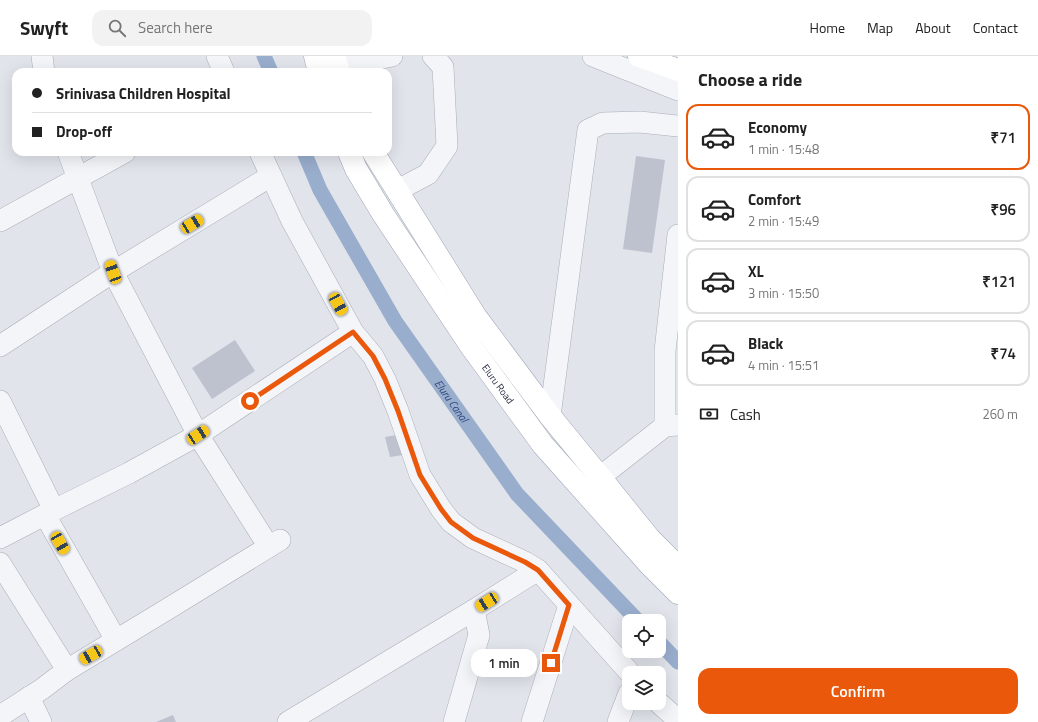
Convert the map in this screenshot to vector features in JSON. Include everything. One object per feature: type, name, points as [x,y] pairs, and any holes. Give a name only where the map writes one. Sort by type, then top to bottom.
[{"type":"main road","points":[[315,56],[332,67]]},
{"type":"main road","points":[[639,56],[678,70]]},
{"type":"main road","name":"Eluru Road","points":[[351,156],[356,169],[383,214],[461,332],[543,445],[650,565],[678,593]]},
{"type":"main road","points":[[376,156],[476,317],[550,416],[649,538],[678,567]]},
{"type":"street","points":[[42,56],[44,68]]},
{"type":"street","points":[[217,56],[222,68]]},
{"type":"street","points":[[332,67],[392,56]]},
{"type":"street","points":[[398,190],[428,174],[447,146],[443,67],[433,56]]},
{"type":"street","points":[[593,56],[678,90]]},
{"type":"street","points":[[550,416],[588,130],[603,123],[640,122],[678,126]]},
{"type":"street","points":[[0,716],[66,670],[275,543],[198,435],[113,272],[70,156]]},
{"type":"street","points":[[0,221],[117,156]]},
{"type":"street","points":[[262,156],[292,221],[353,332],[373,356],[385,379],[398,411],[420,475],[446,515],[473,538],[525,562],[538,570],[624,666]]},
{"type":"street","points":[[0,346],[113,272],[271,176]]},
{"type":"street","points":[[600,477],[672,425],[665,351],[678,235]]},
{"type":"street","points":[[0,538],[129,473],[198,435],[353,332]]},
{"type":"street","points":[[0,401],[49,513],[116,640]]},
{"type":"street","points":[[0,564],[66,670]]},
{"type":"street","points":[[288,722],[538,570]]},
{"type":"street","points":[[532,722],[569,605]]},
{"type":"street","points":[[454,722],[479,635],[474,610]]},
{"type":"street","points":[[29,697],[41,722]]},
{"type":"street","points":[[666,709],[678,720]]},
{"type":"street","points":[[618,722],[623,710]]},
{"type":"building","points":[[636,156],[665,160],[652,253],[623,249]]},
{"type":"building","points":[[235,340],[255,371],[212,399],[192,368]]},
{"type":"building","points":[[397,435],[403,455],[390,457],[385,437]]},
{"type":"building","points":[[173,715],[176,722],[156,722]]},
{"type":"waterway","name":"Eluru Canal","points":[[264,56],[269,68]]},
{"type":"waterway","name":"Eluru Canal","points":[[306,156],[320,190],[395,321],[517,494],[631,614]]},
{"type":"waterway","name":"Eluru Canal","points":[[666,649],[678,662]]},
{"type":"route","points":[[250,401],[353,332],[373,356],[385,379],[398,411],[420,475],[451,522],[473,538],[525,562],[538,570],[569,605],[551,663]]}]
